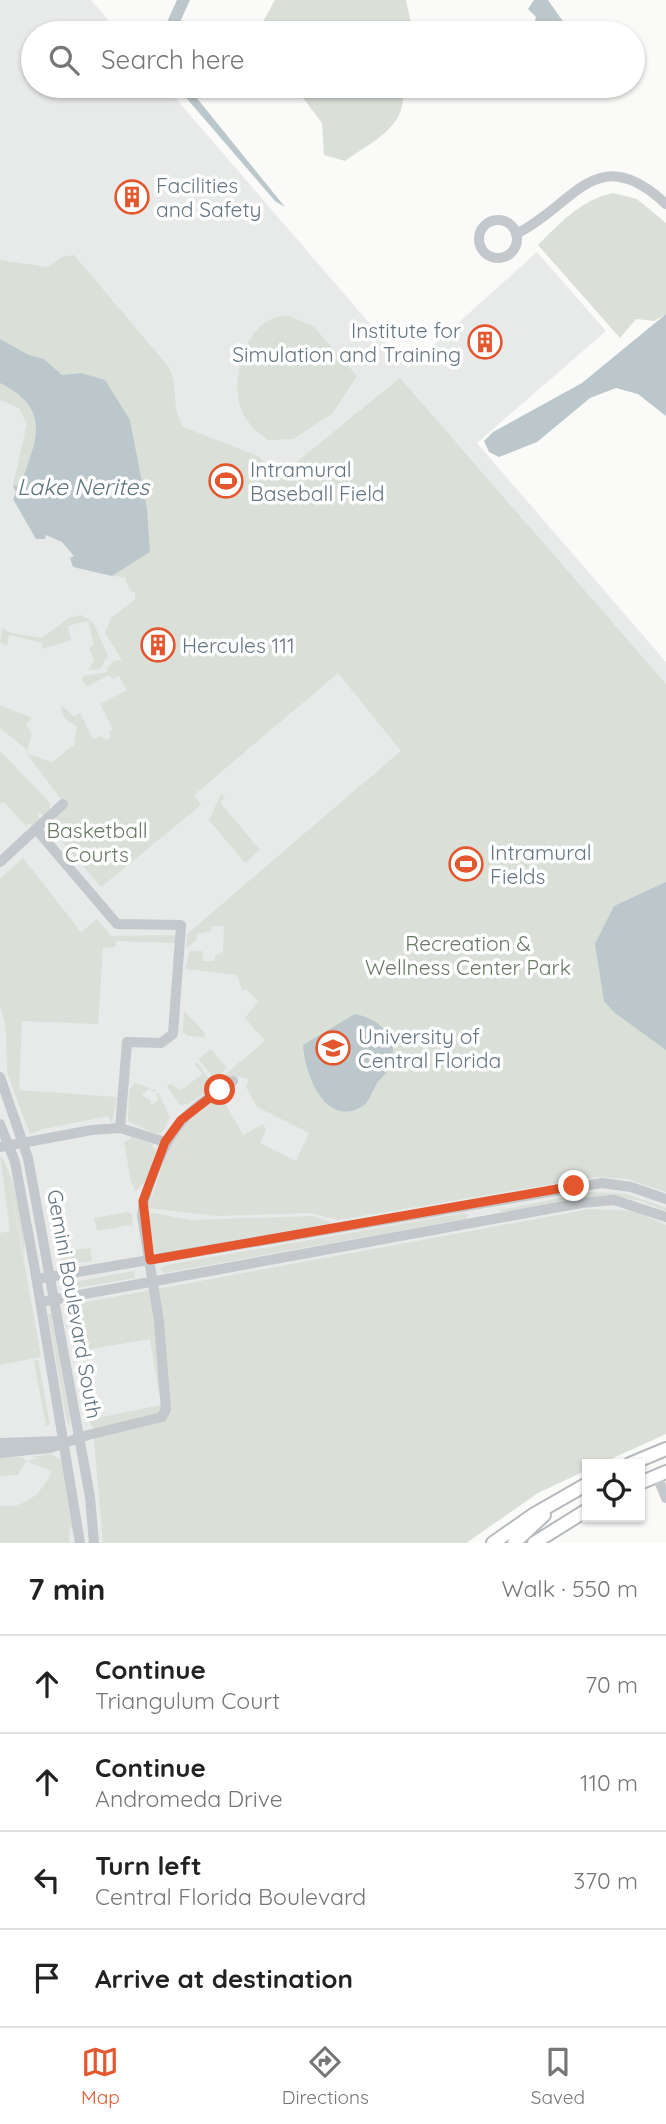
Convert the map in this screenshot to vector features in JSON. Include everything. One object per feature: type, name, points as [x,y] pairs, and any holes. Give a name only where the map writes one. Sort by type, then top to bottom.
[{"type":"main road","points":[[642,1459],[666,1449]]},
{"type":"main road","points":[[493,1543],[582,1487]]},
{"type":"main road","points":[[514,1543],[562,1497]]},
{"type":"main road","points":[[534,1543],[582,1513]]},
{"type":"street","points":[[516,234],[532,226],[572,191],[600,178],[630,179],[647,186],[666,204]]},
{"type":"street","points":[[0,862],[63,804]]},
{"type":"street","points":[[36,829],[117,925],[181,925],[173,1034],[161,1043],[127,1042],[120,1128]]},
{"type":"street","name":"Gemini Boulevard South","points":[[0,1077],[23,1143],[51,1277],[94,1543]]},
{"type":"street","points":[[0,1443],[79,1439],[162,1417],[166,1409],[143,1201],[165,1142],[181,1120],[233,1081]]},
{"type":"street","name":"Gemini Boulevard South","points":[[0,1124],[4,1142],[15,1162],[65,1441],[80,1543]]},
{"type":"street","points":[[4,1142],[23,1143],[92,1130],[120,1128],[165,1142]]},
{"type":"street","points":[[37,1279],[602,1183],[631,1187],[666,1199]]},
{"type":"street","points":[[41,1302],[580,1203],[614,1200],[666,1217]]},
{"type":"street","points":[[0,1452],[50,1448],[65,1441]]},
{"type":"street","points":[[661,1474],[666,1498]]},
{"type":"shaded area","name":"University of Central Florida","points":[[0,0],[91,0],[109,21],[21,21],[21,98],[175,98],[408,368],[537,252],[606,331],[477,443],[666,662],[666,1434],[606,1459],[582,1459],[582,1471],[538,1493],[466,1543],[0,1543]]},
{"type":"green space","points":[[275,0],[406,0],[410,21],[264,21]]},
{"type":"green space","points":[[303,98],[403,98],[401,112],[387,131],[345,161],[324,155],[322,123]]},
{"type":"green space","points":[[613,193],[637,199],[666,223],[666,314],[654,321],[636,319],[620,338],[538,245],[581,206]]},
{"type":"green space","name":"Recreation & Wellness Center Park","points":[[74,255],[168,366],[172,374],[176,409],[183,427],[258,456],[278,477],[400,378],[666,684],[666,1192],[627,1179],[595,1177],[338,1220],[310,1213],[217,1216],[148,1208],[173,1134],[196,1112],[221,1096],[243,1135],[263,1124],[266,1130],[260,1143],[296,1161],[309,1133],[257,1107],[246,1087],[249,1079],[233,1076],[217,1081],[265,1041],[245,1018],[258,1001],[247,990],[242,990],[237,975],[185,969],[190,951],[202,951],[203,961],[214,961],[215,956],[223,952],[224,926],[212,926],[211,931],[197,934],[196,940],[186,948],[187,934],[401,751],[338,673],[194,795],[201,805],[101,887],[48,825],[67,807],[26,753],[52,762],[74,745],[77,726],[63,716],[62,706],[74,717],[80,713],[93,739],[102,736],[106,740],[111,736],[109,732],[113,729],[100,704],[127,690],[119,676],[112,679],[109,675],[87,686],[82,680],[84,676],[108,672],[107,669],[114,661],[122,660],[105,633],[111,618],[135,599],[135,592],[130,591],[125,577],[112,576],[150,552],[147,508],[130,420],[81,373],[62,375],[44,359],[29,355],[0,339],[0,260],[47,267],[62,257]]},
{"type":"green space","points":[[289,316],[314,327],[357,376],[332,414],[293,439],[268,440],[258,433],[243,413],[237,389],[238,375],[246,346],[254,333],[275,318]]},
{"type":"green space","points":[[0,383],[22,397],[34,414],[36,424],[34,447],[18,486],[13,485],[27,424],[19,408],[0,400]]},
{"type":"green space","points":[[81,615],[93,622],[108,656],[100,669],[88,670],[94,660],[89,647],[94,645],[88,621],[68,626],[71,640],[42,649],[43,643],[9,635],[7,646],[0,642],[2,628],[11,633],[42,638],[69,618]]},
{"type":"green space","points":[[0,705],[32,718],[26,724],[32,734],[27,750],[0,728]]},
{"type":"green space","points":[[0,751],[50,803],[50,810],[44,815],[38,812],[39,819],[32,825],[27,823],[27,827],[4,802],[0,803]]},
{"type":"green space","points":[[221,794],[225,798],[220,802],[260,850],[245,863],[209,820]]},
{"type":"green space","points":[[23,858],[81,932],[97,919],[111,936],[178,935],[176,943],[116,941],[115,947],[103,948],[98,1024],[22,1021],[19,1090],[117,1097],[112,1123],[108,1116],[30,1134],[7,1072],[6,1029],[0,1004],[0,879]]},
{"type":"green space","points":[[184,1011],[205,1033],[205,1037],[188,1036],[183,1032]]},
{"type":"green space","points":[[211,1049],[227,1068],[215,1079],[198,1059]]},
{"type":"green space","points":[[197,1062],[214,1086],[189,1104],[180,1105],[167,1086],[171,1084],[181,1090],[200,1076],[202,1073],[195,1065]]},
{"type":"green space","points":[[135,1083],[150,1088],[142,1095],[151,1101],[151,1106],[159,1099],[156,1094],[158,1092],[170,1117],[162,1133],[154,1133],[128,1121],[129,1091]]},
{"type":"green space","points":[[132,1137],[150,1143],[156,1151],[145,1181],[136,1191],[131,1182],[124,1143]]},
{"type":"green space","points":[[0,1155],[10,1174],[21,1218],[24,1255],[8,1171],[41,1357],[0,1365],[0,1233],[10,1231]]},
{"type":"green space","points":[[591,1192],[626,1194],[666,1208],[666,1211],[642,1201],[618,1197],[503,1212],[499,1210]]},
{"type":"green space","points":[[590,1209],[633,1211],[666,1225],[666,1434],[611,1459],[582,1459],[582,1472],[538,1493],[466,1543],[103,1543],[93,1428],[88,1420],[161,1405],[150,1339],[74,1352],[68,1309],[81,1303]]},
{"type":"green space","points":[[128,1212],[132,1215],[133,1231],[131,1225],[97,1231],[94,1218]]},
{"type":"green space","points":[[148,1212],[191,1220],[312,1216],[334,1223],[156,1253],[151,1245]]},
{"type":"green space","points":[[464,1213],[469,1215],[465,1219],[164,1273],[159,1269],[166,1265]]},
{"type":"green space","points":[[68,1246],[73,1250],[90,1248],[92,1261],[64,1264],[59,1259]]},
{"type":"green space","points":[[134,1271],[135,1278],[65,1290],[63,1284]]},
{"type":"green space","points":[[51,1313],[70,1425],[67,1423],[48,1314]]},
{"type":"green space","points":[[38,1360],[50,1424],[46,1426],[34,1361]]},
{"type":"green space","points":[[51,1454],[62,1461],[73,1530],[70,1526],[69,1543],[0,1543],[0,1506],[18,1505],[32,1498],[52,1471],[26,1461],[18,1475],[0,1476],[0,1456],[22,1457],[27,1461],[40,1458],[30,1457]]},
{"type":"water","points":[[177,0],[190,0],[180,21],[167,21]]},
{"type":"water","points":[[534,0],[548,0],[563,21],[535,21],[536,17],[528,9]]},
{"type":"water","points":[[186,98],[197,98],[285,207],[275,201]]},
{"type":"water","points":[[666,314],[666,416],[638,394],[616,388],[590,398],[537,442],[499,457],[489,452],[484,441],[493,432],[582,383]]},
{"type":"water","name":"Lake Nerites","points":[[0,339],[29,355],[44,359],[62,375],[81,373],[105,380],[130,420],[147,508],[150,552],[112,576],[73,567],[70,558],[74,556],[62,542],[46,535],[45,539],[36,539],[13,499],[16,493],[13,485],[18,486],[26,470],[36,434],[36,423],[29,405],[0,383]]},
{"type":"water","points":[[666,882],[666,1050],[615,1013],[604,1001],[595,944],[614,906]]},
{"type":"water","points":[[355,1014],[373,1021],[387,1032],[393,1048],[392,1058],[388,1070],[367,1102],[357,1109],[345,1112],[334,1109],[317,1092],[307,1067],[303,1045]]},
{"type":"place","name":"Facilities and Safety","points":[[132,197]]},
{"type":"place","name":"Institute for Simulation and Training","points":[[485,342]]},
{"type":"place","name":"Intramural Baseball Field","points":[[226,481]]},
{"type":"place","name":"Hercules 111","points":[[158,645]]},
{"type":"place","name":"Intramural Fields","points":[[466,864]]},
{"type":"place","name":"University of Central Florida","points":[[333,1048]]},
{"type":"route","points":[[220,1090],[197,1105],[181,1120],[165,1142],[143,1201],[142,1216],[150,1260],[340,1229],[574,1186]]},
{"type":"park label","name":"Basketball Courts","points":[[97,842]]}]
